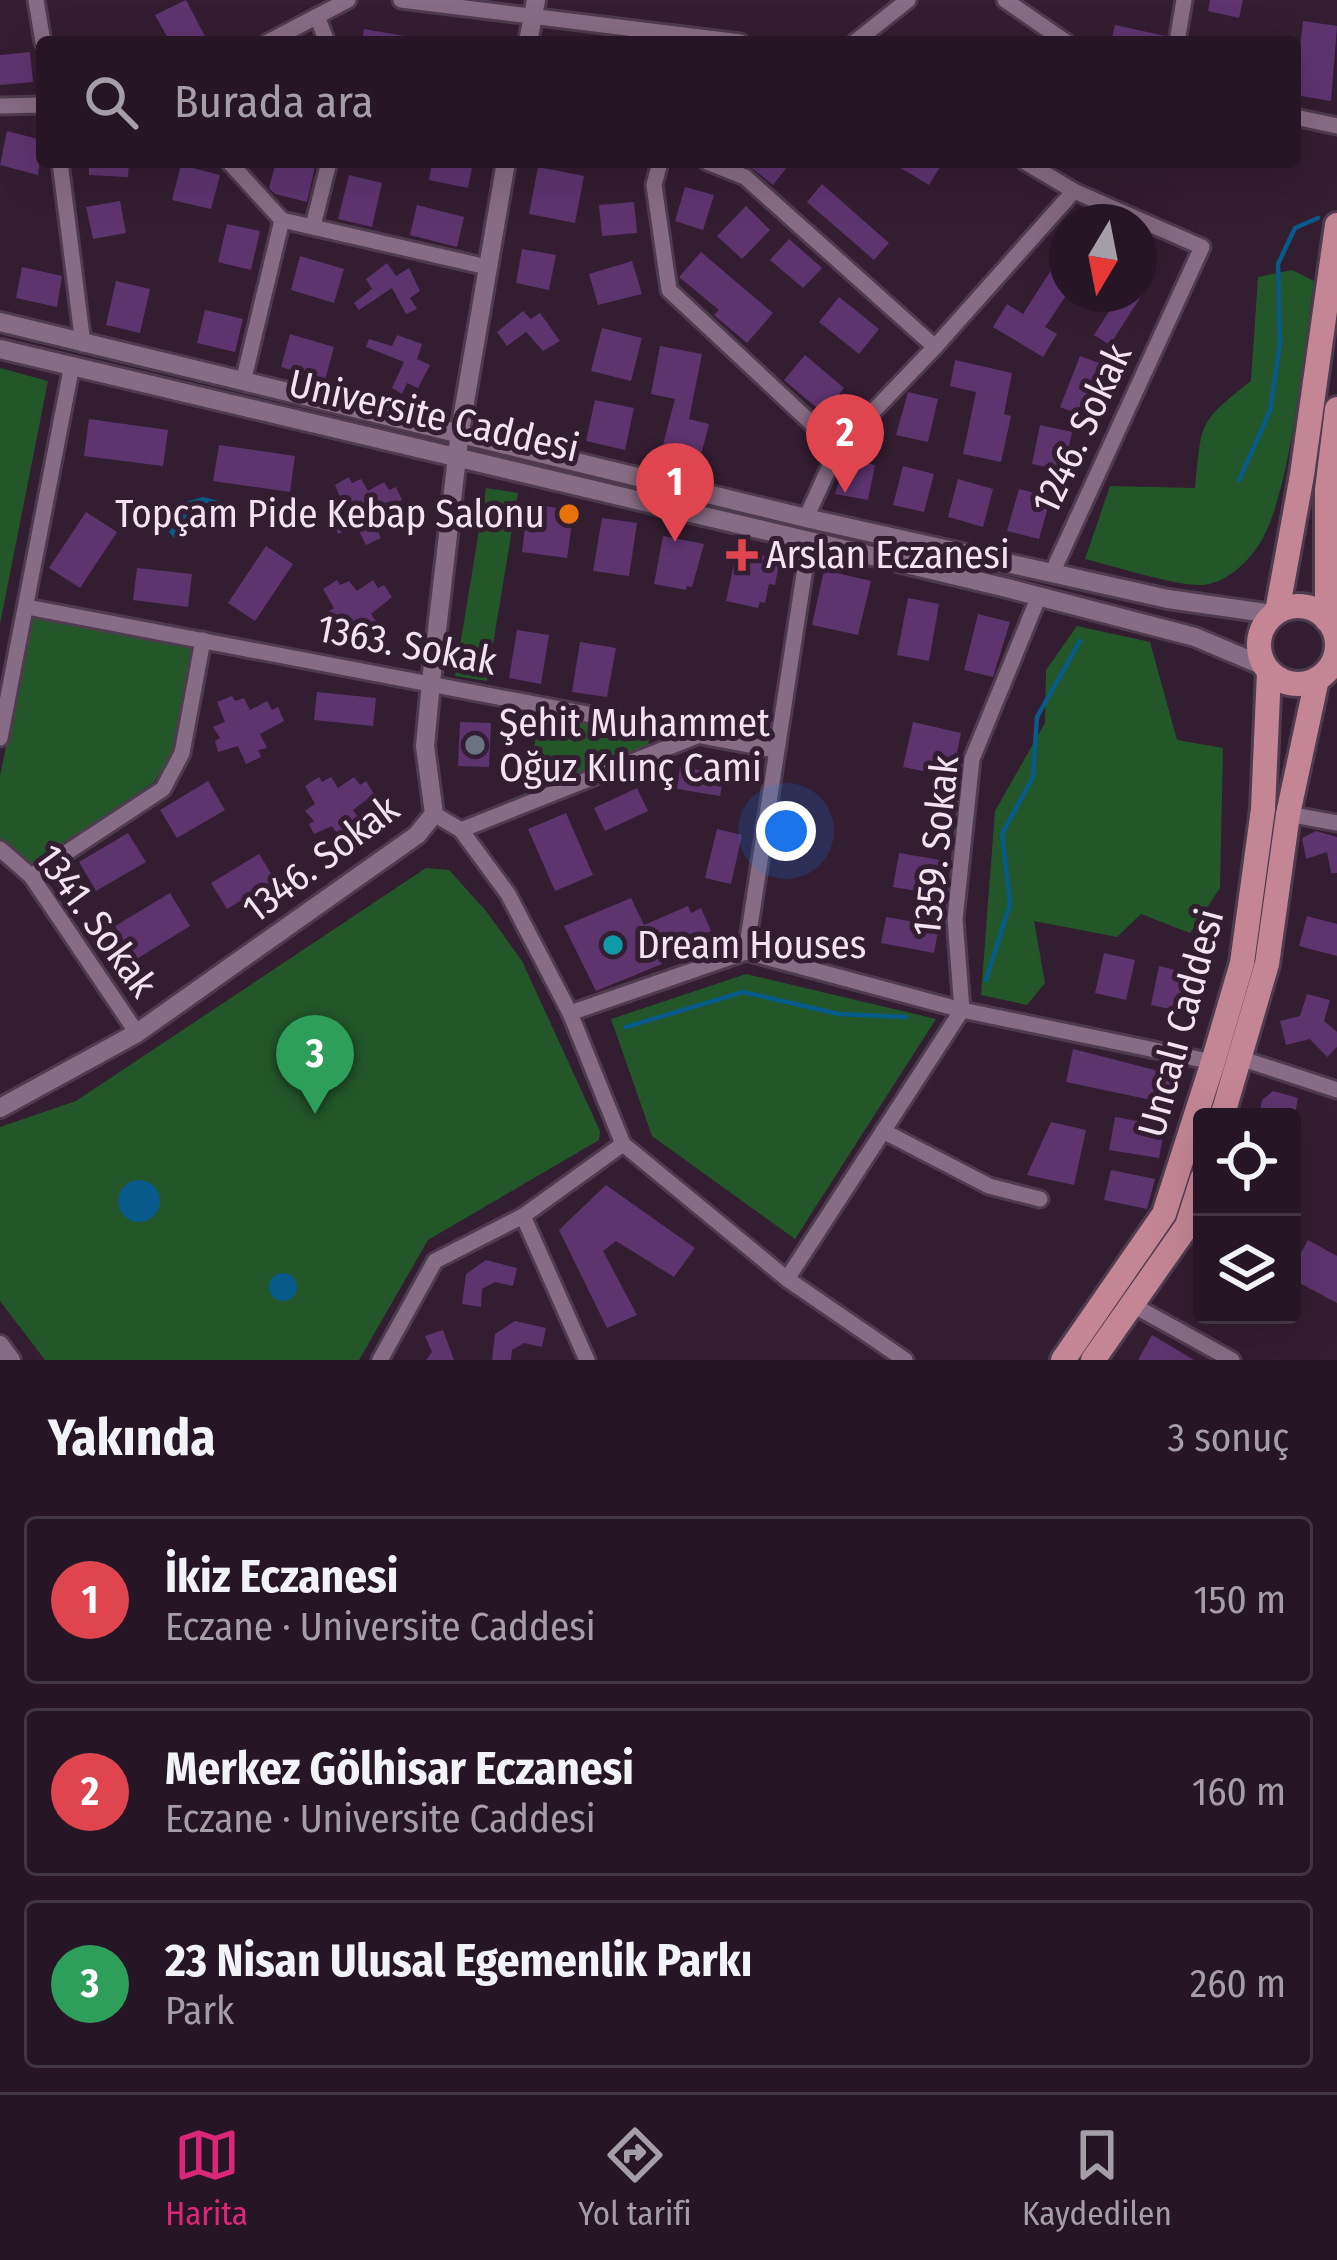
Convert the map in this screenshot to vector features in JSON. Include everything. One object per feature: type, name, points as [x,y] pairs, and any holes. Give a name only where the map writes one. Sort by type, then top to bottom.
[{"type":"main road","points":[[1337,225],[1302,475],[1275,613],[1259,635],[1258,649],[1268,670],[1292,683],[1325,677],[1337,647],[1332,623],[1337,409]]},
{"type":"main road","points":[[1275,613],[1297,605],[1310,607],[1332,623]]},
{"type":"main road","name":"Uncalı Caddesi","points":[[1063,1360],[1164,1214],[1213,1062],[1242,963],[1264,808],[1268,670]]},
{"type":"main road","name":"Uncalı Caddesi","points":[[1225,1108],[1267,964],[1288,814],[1325,677]]},
{"type":"main road","name":"Uncalı Caddesi","points":[[1093,1360],[1187,1226],[1193,1207]]},
{"type":"street","points":[[36,0],[42,36]]},
{"type":"street","points":[[279,36],[348,0]]},
{"type":"street","points":[[401,0],[534,9],[671,36]]},
{"type":"street","points":[[863,36],[908,0]]},
{"type":"street","points":[[1005,0],[1057,36]]},
{"type":"street","points":[[1178,36],[1184,0]]},
{"type":"street","points":[[317,16],[325,36]]},
{"type":"street","points":[[0,106],[36,105]]},
{"type":"street","points":[[1301,119],[1337,126]]},
{"type":"street","points":[[61,168],[83,344]]},
{"type":"street","points":[[234,168],[282,220],[487,267]]},
{"type":"street","points":[[313,226],[328,168]]},
{"type":"street","name":"1346. Sokak","points":[[0,1108],[137,1033],[417,835],[434,814],[425,746],[430,682],[460,431],[505,168]]},
{"type":"street","points":[[659,168],[655,185],[670,290],[838,448]]},
{"type":"street","points":[[722,168],[745,177],[935,347]]},
{"type":"street","points":[[806,518],[838,448],[1074,191],[1035,168]]},
{"type":"street","name":"1246. Sokak","points":[[1052,574],[1202,247],[1074,191]]},
{"type":"street","points":[[243,382],[282,220]]},
{"type":"street","name":"Universite Caddesi","points":[[0,322],[806,518],[1168,599],[1275,613]]},
{"type":"street","name":"Universite Caddesi","points":[[0,349],[1039,596],[1195,637],[1268,670]]},
{"type":"street","points":[[0,738],[72,365]]},
{"type":"street","points":[[746,952],[809,542]]},
{"type":"street","name":"1359. Sokak","points":[[962,1010],[955,920],[972,759],[1039,596]]},
{"type":"street","name":"1363. Sokak","points":[[27,607],[775,751]]},
{"type":"street","points":[[31,876],[163,789],[182,753],[203,640]]},
{"type":"street","points":[[461,830],[700,735]]},
{"type":"street","points":[[434,814],[461,830],[508,893],[570,1013],[623,1144],[787,1280],[905,1360]]},
{"type":"street","points":[[1288,814],[1337,824]]},
{"type":"street","name":"1341. Sokak","points":[[0,849],[31,876],[137,1033]]},
{"type":"street","points":[[570,1013],[746,952],[962,1010],[1213,1062]]},
{"type":"street","points":[[787,1280],[962,1010]]},
{"type":"street","points":[[1240,1058],[1337,1090]]},
{"type":"street","points":[[884,1131],[989,1186],[1040,1199]]},
{"type":"street","points":[[380,1360],[435,1261],[523,1216],[623,1144]]},
{"type":"street","points":[[523,1216],[587,1360]]},
{"type":"street","points":[[1131,1304],[1232,1360]]},
{"type":"street","points":[[0,1345],[11,1360]]},
{"type":"green space","points":[[1292,270],[1314,281],[1289,455],[1271,520],[1255,550],[1228,576],[1202,585],[1085,559],[1110,486],[1195,488],[1205,426],[1220,406],[1251,381],[1258,277]]},
{"type":"green space","points":[[0,368],[48,381],[0,624]]},
{"type":"green space","points":[[486,488],[518,493],[487,681],[455,676]]},
{"type":"green space","points":[[33,615],[194,648],[173,752],[154,782],[32,866],[0,838],[0,776]]},
{"type":"green space","points":[[1077,626],[1150,642],[1177,740],[1223,748],[1220,888],[1190,933],[1141,914],[1117,937],[1034,921],[1045,983],[1027,1005],[981,995],[995,811],[1045,723],[1046,670]]},
{"type":"green space","points":[[541,713],[650,737],[647,749],[524,795]]},
{"type":"green space","points":[[426,868],[449,870],[522,961],[600,1131],[599,1140],[428,1240],[359,1360],[45,1360],[0,1301],[0,1127],[76,1101]]},
{"type":"green space","points":[[746,974],[936,1019],[795,1239],[652,1136],[611,1019]]},
{"type":"water","points":[[203,497],[219,501],[214,524],[197,521],[174,538],[160,521],[178,504]]},
{"type":"water","points":[[139,1180],[154,1186],[160,1201],[154,1216],[139,1222],[124,1216],[118,1201],[124,1186]]},
{"type":"water","points":[[283,1273],[293,1277],[297,1287],[293,1297],[283,1301],[273,1297],[269,1287],[273,1277]]},
{"type":"building","points":[[186,0],[205,36],[167,36],[155,15]]},
{"type":"building","points":[[1210,0],[1243,0],[1239,18],[1208,11]]},
{"type":"building","points":[[1303,21],[1337,26],[1331,101],[1301,96]]},
{"type":"building","points":[[1115,25],[1166,36],[1112,36]]},
{"type":"building","points":[[364,29],[404,36],[363,36]]},
{"type":"building","points":[[30,52],[33,82],[0,85],[0,55]]},
{"type":"building","points":[[7,131],[36,138],[38,175],[0,165]]},
{"type":"building","points":[[89,168],[129,168],[128,177],[89,175]]},
{"type":"building","points":[[180,168],[220,175],[211,209],[172,200]]},
{"type":"building","points":[[274,168],[315,168],[307,202],[269,188]]},
{"type":"building","points":[[431,168],[472,168],[468,188],[429,180]]},
{"type":"building","points":[[538,168],[584,176],[575,223],[529,214]]},
{"type":"building","points":[[752,168],[786,168],[773,185]]},
{"type":"building","points":[[901,168],[939,168],[929,185]]},
{"type":"building","points":[[349,175],[382,183],[372,227],[338,219]]},
{"type":"building","points":[[822,184],[889,243],[874,260],[807,202]]},
{"type":"building","points":[[685,187],[714,195],[703,230],[675,221]]},
{"type":"building","points":[[120,201],[126,233],[93,239],[86,207]]},
{"type":"building","points":[[634,202],[637,233],[602,236],[599,205]]},
{"type":"building","points":[[417,205],[464,217],[457,247],[410,235]]},
{"type":"building","points":[[746,206],[770,230],[742,259],[717,236]]},
{"type":"building","points":[[227,224],[260,231],[251,270],[218,262]]},
{"type":"building","points":[[789,239],[822,268],[803,288],[770,260]]},
{"type":"building","points":[[522,249],[556,255],[549,290],[516,283]]},
{"type":"building","points":[[701,252],[773,313],[747,343],[714,315],[719,310],[679,277]]},
{"type":"building","points":[[300,256],[344,269],[334,303],[291,290]]},
{"type":"building","points":[[632,261],[642,294],[598,305],[589,274]]},
{"type":"building","points":[[387,263],[396,276],[409,268],[420,291],[410,298],[417,309],[406,314],[392,288],[359,310],[354,303],[372,289],[366,279]]},
{"type":"building","points":[[22,267],[62,276],[57,307],[16,298]]},
{"type":"building","points":[[1049,273],[1049,312],[1055,312],[1045,327],[1057,334],[1043,357],[993,327],[1007,304],[1023,314]]},
{"type":"building","points":[[116,281],[150,289],[140,333],[106,325]]},
{"type":"building","points":[[839,297],[879,329],[859,354],[819,322]]},
{"type":"building","points":[[205,310],[243,319],[235,352],[197,343]]},
{"type":"building","points":[[523,311],[531,319],[540,313],[560,341],[543,351],[526,332],[507,346],[497,332]]},
{"type":"building","points":[[1109,312],[1131,312],[1110,345],[1094,335]]},
{"type":"building","points":[[602,328],[642,338],[631,381],[591,371]]},
{"type":"building","points":[[290,334],[334,347],[325,380],[281,367]]},
{"type":"building","points":[[397,335],[422,344],[417,359],[430,365],[418,388],[407,383],[402,394],[392,388],[404,362],[366,347],[369,339],[392,346]]},
{"type":"building","points":[[660,346],[702,354],[689,419],[709,424],[697,470],[659,460],[675,399],[651,394]]},
{"type":"building","points":[[805,355],[844,388],[823,413],[784,380]]},
{"type":"building","points":[[1080,356],[1118,370],[1098,422],[1060,407]]},
{"type":"building","points":[[955,360],[1012,373],[1004,414],[1011,416],[1001,462],[963,454],[976,392],[950,386]]},
{"type":"building","points":[[908,392],[938,399],[928,442],[896,435]]},
{"type":"building","points":[[595,400],[634,408],[625,450],[586,441]]},
{"type":"building","points":[[89,419],[168,430],[163,466],[84,456]]},
{"type":"building","points":[[1040,425],[1072,432],[1064,471],[1032,464]]},
{"type":"building","points":[[219,445],[295,456],[290,492],[213,481]]},
{"type":"building","points":[[846,459],[875,465],[868,500],[835,494]]},
{"type":"building","points":[[903,466],[934,474],[924,512],[893,505]]},
{"type":"building","points":[[349,477],[352,483],[361,479],[368,491],[384,482],[389,490],[396,487],[402,500],[379,514],[387,528],[378,531],[381,538],[366,545],[357,527],[338,534],[334,523],[339,520],[332,510],[343,504],[335,485]]},
{"type":"building","points":[[958,479],[993,489],[983,527],[948,517]]},
{"type":"building","points":[[1019,489],[1051,497],[1039,539],[1007,531]]},
{"type":"building","points":[[528,504],[574,510],[567,558],[522,552]]},
{"type":"building","points":[[86,512],[117,532],[80,588],[49,568]]},
{"type":"building","points":[[602,518],[637,523],[629,576],[593,571]]},
{"type":"building","points":[[663,536],[704,544],[692,587],[686,590],[654,584]]},
{"type":"building","points":[[266,546],[293,564],[255,621],[228,603]]},
{"type":"building","points":[[737,550],[780,559],[775,585],[769,584],[765,603],[760,602],[758,608],[726,601]]},
{"type":"building","points":[[137,568],[192,574],[188,607],[133,600]]},
{"type":"building","points":[[824,570],[871,581],[858,635],[812,625]]},
{"type":"building","points":[[337,580],[340,585],[349,581],[357,591],[373,580],[378,588],[384,585],[392,597],[371,614],[380,626],[372,630],[376,637],[362,645],[351,629],[333,638],[327,628],[332,625],[323,615],[334,608],[323,589]]},
{"type":"building","points":[[908,598],[939,604],[929,661],[897,655]]},
{"type":"building","points":[[978,614],[1010,622],[993,677],[964,670]]},
{"type":"building","points":[[517,630],[549,635],[541,684],[509,678]]},
{"type":"building","points":[[580,642],[616,648],[607,697],[572,692]]},
{"type":"building","points":[[317,692],[376,698],[373,726],[314,720]]},
{"type":"building","points":[[232,696],[235,701],[244,698],[250,710],[267,701],[272,710],[278,707],[284,721],[260,734],[267,748],[258,750],[261,757],[246,764],[238,746],[218,752],[215,741],[220,738],[213,727],[225,722],[217,702]]},
{"type":"building","name":"Şehit Muhammet Oğuz Kılınç Cami","points":[[460,722],[491,723],[489,767],[458,766]]},
{"type":"building","points":[[913,722],[961,733],[952,777],[903,767]]},
{"type":"building","points":[[680,767],[724,774],[720,796],[677,789]]},
{"type":"building","points":[[319,777],[322,782],[331,777],[338,788],[354,777],[360,785],[366,781],[374,794],[353,810],[362,823],[354,827],[358,833],[343,842],[332,826],[314,834],[309,824],[314,821],[305,811],[315,804],[305,786]]},
{"type":"building","points":[[208,781],[225,810],[177,838],[160,810]]},
{"type":"building","points":[[637,788],[648,811],[605,831],[594,808]]},
{"type":"building","points":[[566,813],[593,875],[555,891],[528,829]]},
{"type":"building","points":[[717,829],[742,835],[731,884],[705,878]]},
{"type":"building","points":[[1316,831],[1337,837],[1337,873],[1331,873],[1327,852],[1306,859],[1302,838]]},
{"type":"building","points":[[128,833],[146,862],[96,891],[79,862]]},
{"type":"building","points":[[899,853],[946,861],[940,895],[893,887]]},
{"type":"building","points":[[259,854],[275,880],[227,909],[211,883]]},
{"type":"building","points":[[170,893],[190,926],[135,960],[115,926]]},
{"type":"building","name":"Dream Houses","points":[[631,898],[644,925],[688,906],[691,913],[701,908],[711,931],[657,954],[662,964],[596,991],[564,926]]},
{"type":"building","points":[[1307,916],[1337,924],[1337,956],[1299,946]]},
{"type":"building","points":[[886,917],[939,926],[934,953],[881,943]]},
{"type":"building","points":[[1104,953],[1135,960],[1126,1000],[1095,993]]},
{"type":"building","points":[[1159,966],[1187,973],[1179,1011],[1151,1005]]},
{"type":"building","points":[[1307,994],[1330,1000],[1324,1021],[1337,1032],[1337,1047],[1327,1057],[1310,1039],[1286,1045],[1280,1021],[1300,1016]]},
{"type":"building","points":[[1073,1049],[1182,1077],[1175,1105],[1066,1082]]},
{"type":"building","points":[[1273,1091],[1298,1098],[1296,1108],[1261,1108]]},
{"type":"building","points":[[1115,1117],[1165,1126],[1159,1158],[1109,1150]]},
{"type":"building","points":[[1051,1122],[1086,1130],[1074,1185],[1027,1175]]},
{"type":"building","points":[[1111,1170],[1155,1179],[1147,1209],[1104,1200]]},
{"type":"building","points":[[606,1185],[695,1248],[674,1277],[616,1241],[603,1251],[637,1315],[607,1328],[559,1230]]},
{"type":"building","points":[[1308,1240],[1337,1256],[1337,1303],[1301,1284],[1301,1253]]},
{"type":"building","points":[[486,1260],[517,1268],[513,1286],[495,1282],[482,1289],[481,1307],[462,1304],[466,1274]]},
{"type":"building","points":[[515,1321],[546,1328],[542,1347],[524,1343],[512,1350],[511,1360],[492,1360],[495,1334]]},
{"type":"building","points":[[443,1330],[454,1360],[426,1360],[432,1352],[425,1336]]},
{"type":"building","points":[[1152,1335],[1194,1360],[1138,1360]]},
{"type":"waterway","points":[[1239,480],[1270,411],[1280,343],[1278,264],[1295,228],[1318,218]]},
{"type":"waterway","points":[[986,980],[1010,904],[1002,834],[1033,777],[1037,717],[1080,641]]},
{"type":"waterway","points":[[626,1027],[743,992],[839,1014],[906,1017]]},
{"type":"place","name":"Merkez Gölhisar Eczanesi","points":[[845,493]]},
{"type":"place","name":"Topçam Pide Kebap Salonu","points":[[569,514]]},
{"type":"place","name":"İkiz Eczanesi","points":[[675,542]]},
{"type":"place","name":"Arslan Eczanesi","points":[[742,555]]},
{"type":"place","name":"Şehit Muhammet Oğuz Kılınç Cami","points":[[475,745]]},
{"type":"place","name":"Dream Houses","points":[[613,945]]},
{"type":"place","name":"23 Nisan Ulusal Egemenlik Parkı","points":[[315,1114]]}]
